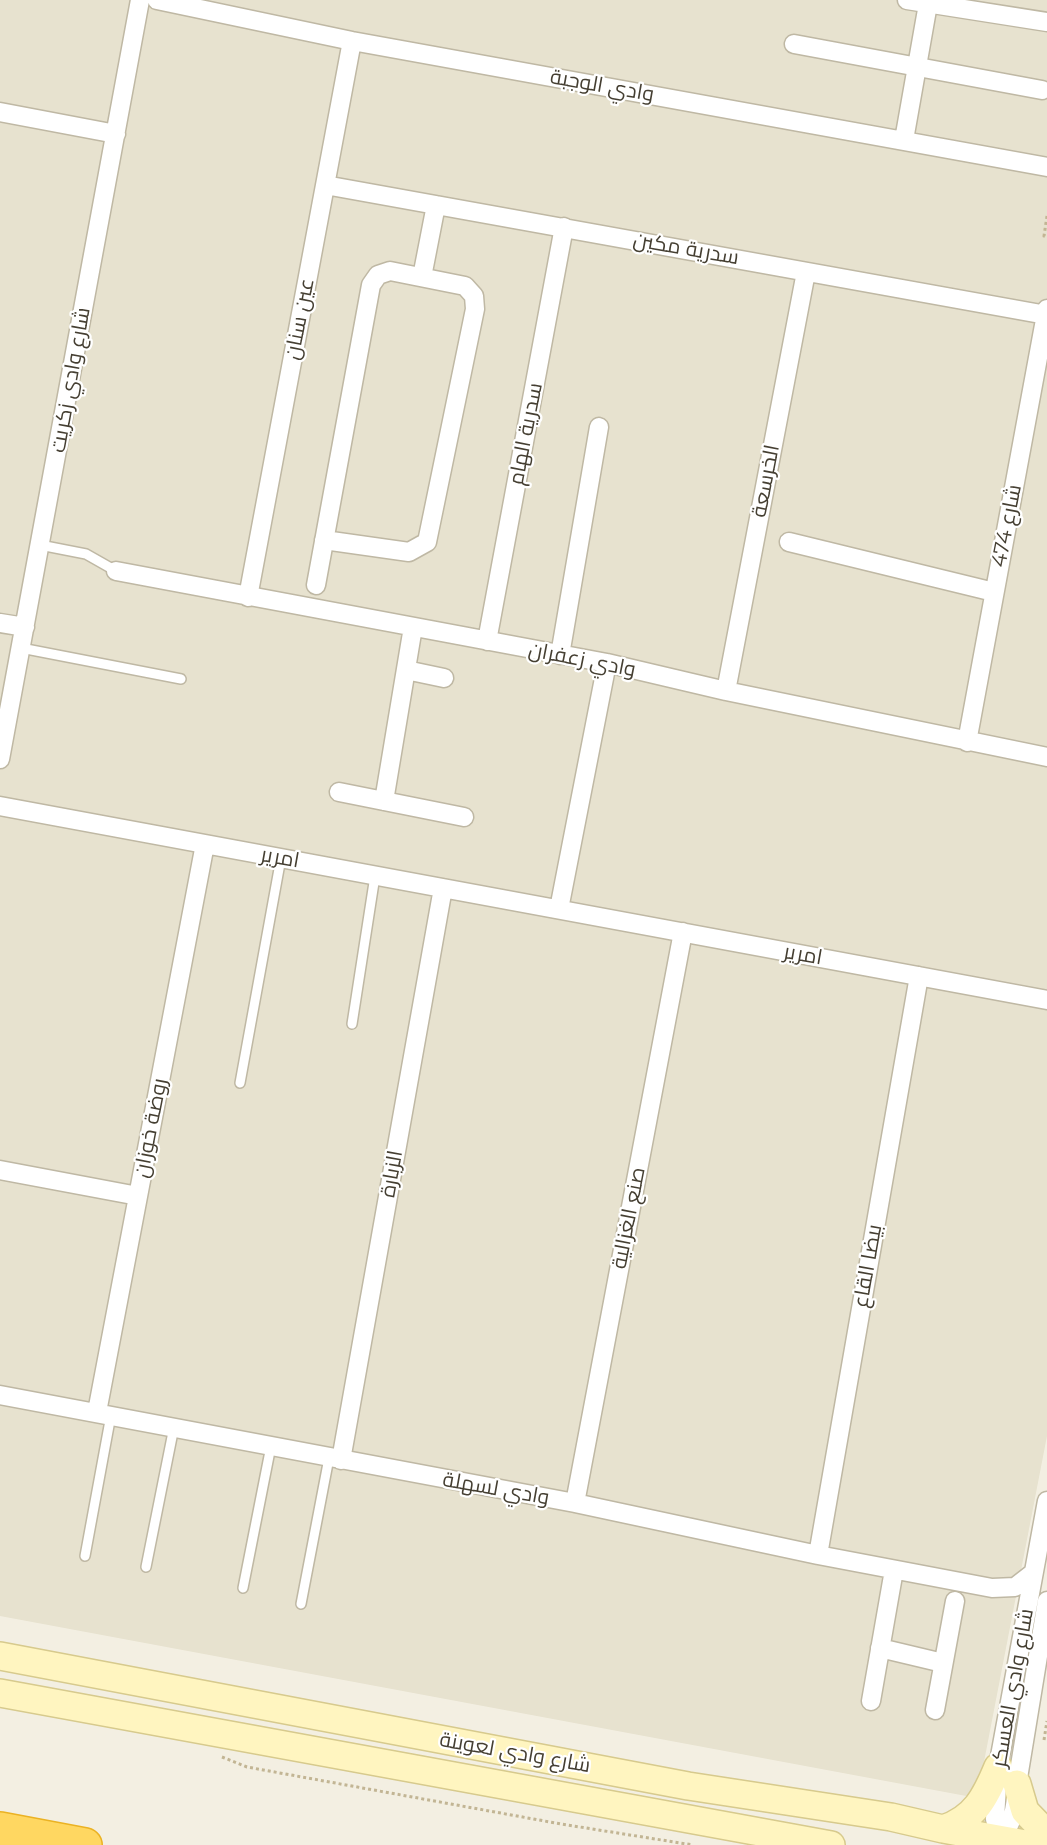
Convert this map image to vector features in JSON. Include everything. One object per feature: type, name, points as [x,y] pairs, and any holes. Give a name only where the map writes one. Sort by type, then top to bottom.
[{"type":"highway","points":[[0,1829],[85,1845]]},
{"type":"main road","name":"شارع وادي لعوينة","points":[[0,1656],[688,1786],[891,1817],[1000,1843],[1031,1845]]},
{"type":"main road","name":"شارع وادي لعوينة","points":[[0,1693],[831,1845]]},
{"type":"main road","points":[[943,1829],[963,1821],[1007,1775],[1025,1811],[1047,1834]]},
{"type":"street","name":"شارع وادي زكريت","points":[[0,759],[140,0]]},
{"type":"street","name":"وادي الوجبة","points":[[158,0],[352,41],[1047,167]]},
{"type":"street","points":[[907,0],[1047,22]]},
{"type":"street","points":[[904,140],[928,4]]},
{"type":"street","name":"عين سنان","points":[[248,597],[352,41]]},
{"type":"street","points":[[794,44],[1042,90]]},
{"type":"street","points":[[0,112],[116,134]]},
{"type":"street","name":"سدرية مكين","points":[[325,185],[806,272],[1046,312]]},
{"type":"street","points":[[422,277],[436,206]]},
{"type":"street","name":"سدرية الهام","points":[[487,641],[564,227]]},
{"type":"street","points":[[316,585],[324,540],[371,285],[378,275],[390,271],[465,286],[474,296],[475,302],[430,536],[422,547],[410,552],[324,540]]},
{"type":"street","name":"الخرسعة","points":[[726,691],[806,272]]},
{"type":"street","name":"شارع 474","points":[[967,742],[1046,312]]},
{"type":"street","points":[[560,655],[599,427]]},
{"type":"street","points":[[789,542],[994,592]]},
{"type":"street","name":"وادي زعفران","points":[[116,571],[606,663],[726,691],[1047,757]]},
{"type":"street","points":[[0,623],[25,627]]},
{"type":"street","points":[[384,801],[413,627]]},
{"type":"street","points":[[559,909],[606,663]]},
{"type":"street","points":[[406,670],[444,678]]},
{"type":"street","points":[[339,792],[464,817]]},
{"type":"street","name":"امرير","points":[[0,806],[1047,1000]]},
{"type":"street","name":"روضة خوزان","points":[[104,1413],[138,1196],[205,844]]},
{"type":"street","name":"الزبارة","points":[[335,1459],[443,888]]},
{"type":"street","name":"صنع الغزالية","points":[[575,1503],[683,932]]},
{"type":"street","name":"بيضا القاع","points":[[818,1556],[919,976]]},
{"type":"street","points":[[0,1170],[138,1196]]},
{"type":"street","name":"وادي لسهلة","points":[[0,1395],[575,1503],[818,1556],[992,1588],[1015,1587],[1033,1573]]},
{"type":"street","name":"شارع وادي العسكر","points":[[1000,1843],[1016,1811],[1007,1775],[1025,1616],[1047,1501]]},
{"type":"street","points":[[871,1701],[894,1570]]},
{"type":"street","name":"وادي لسهلة","points":[[992,1588],[1012,1598],[1025,1616]]},
{"type":"street","points":[[935,1710],[955,1601]]},
{"type":"street","name":"شارع وادي العسكر","points":[[1000,1843],[995,1819],[1047,1601]]},
{"type":"street","points":[[880,1648],[943,1663]]},
{"type":"lane","points":[[40,545],[86,554],[116,571]]},
{"type":"lane","points":[[21,648],[181,679]]},
{"type":"lane","points":[[240,1083],[281,858]]},
{"type":"lane","points":[[352,1024],[375,876]]},
{"type":"lane","points":[[85,1556],[104,1413]]},
{"type":"lane","points":[[146,1567],[174,1427]]},
{"type":"lane","points":[[243,1588],[271,1446]]},
{"type":"lane","points":[[301,1604],[335,1459]]},
{"type":"path","points":[[1047,216],[1044,236],[1047,236]]},
{"type":"path","points":[[1042,1750],[1047,1721]]},
{"type":"shaded area","points":[[0,0],[1047,0],[1047,1436],[977,1798],[0,1616]]}]
